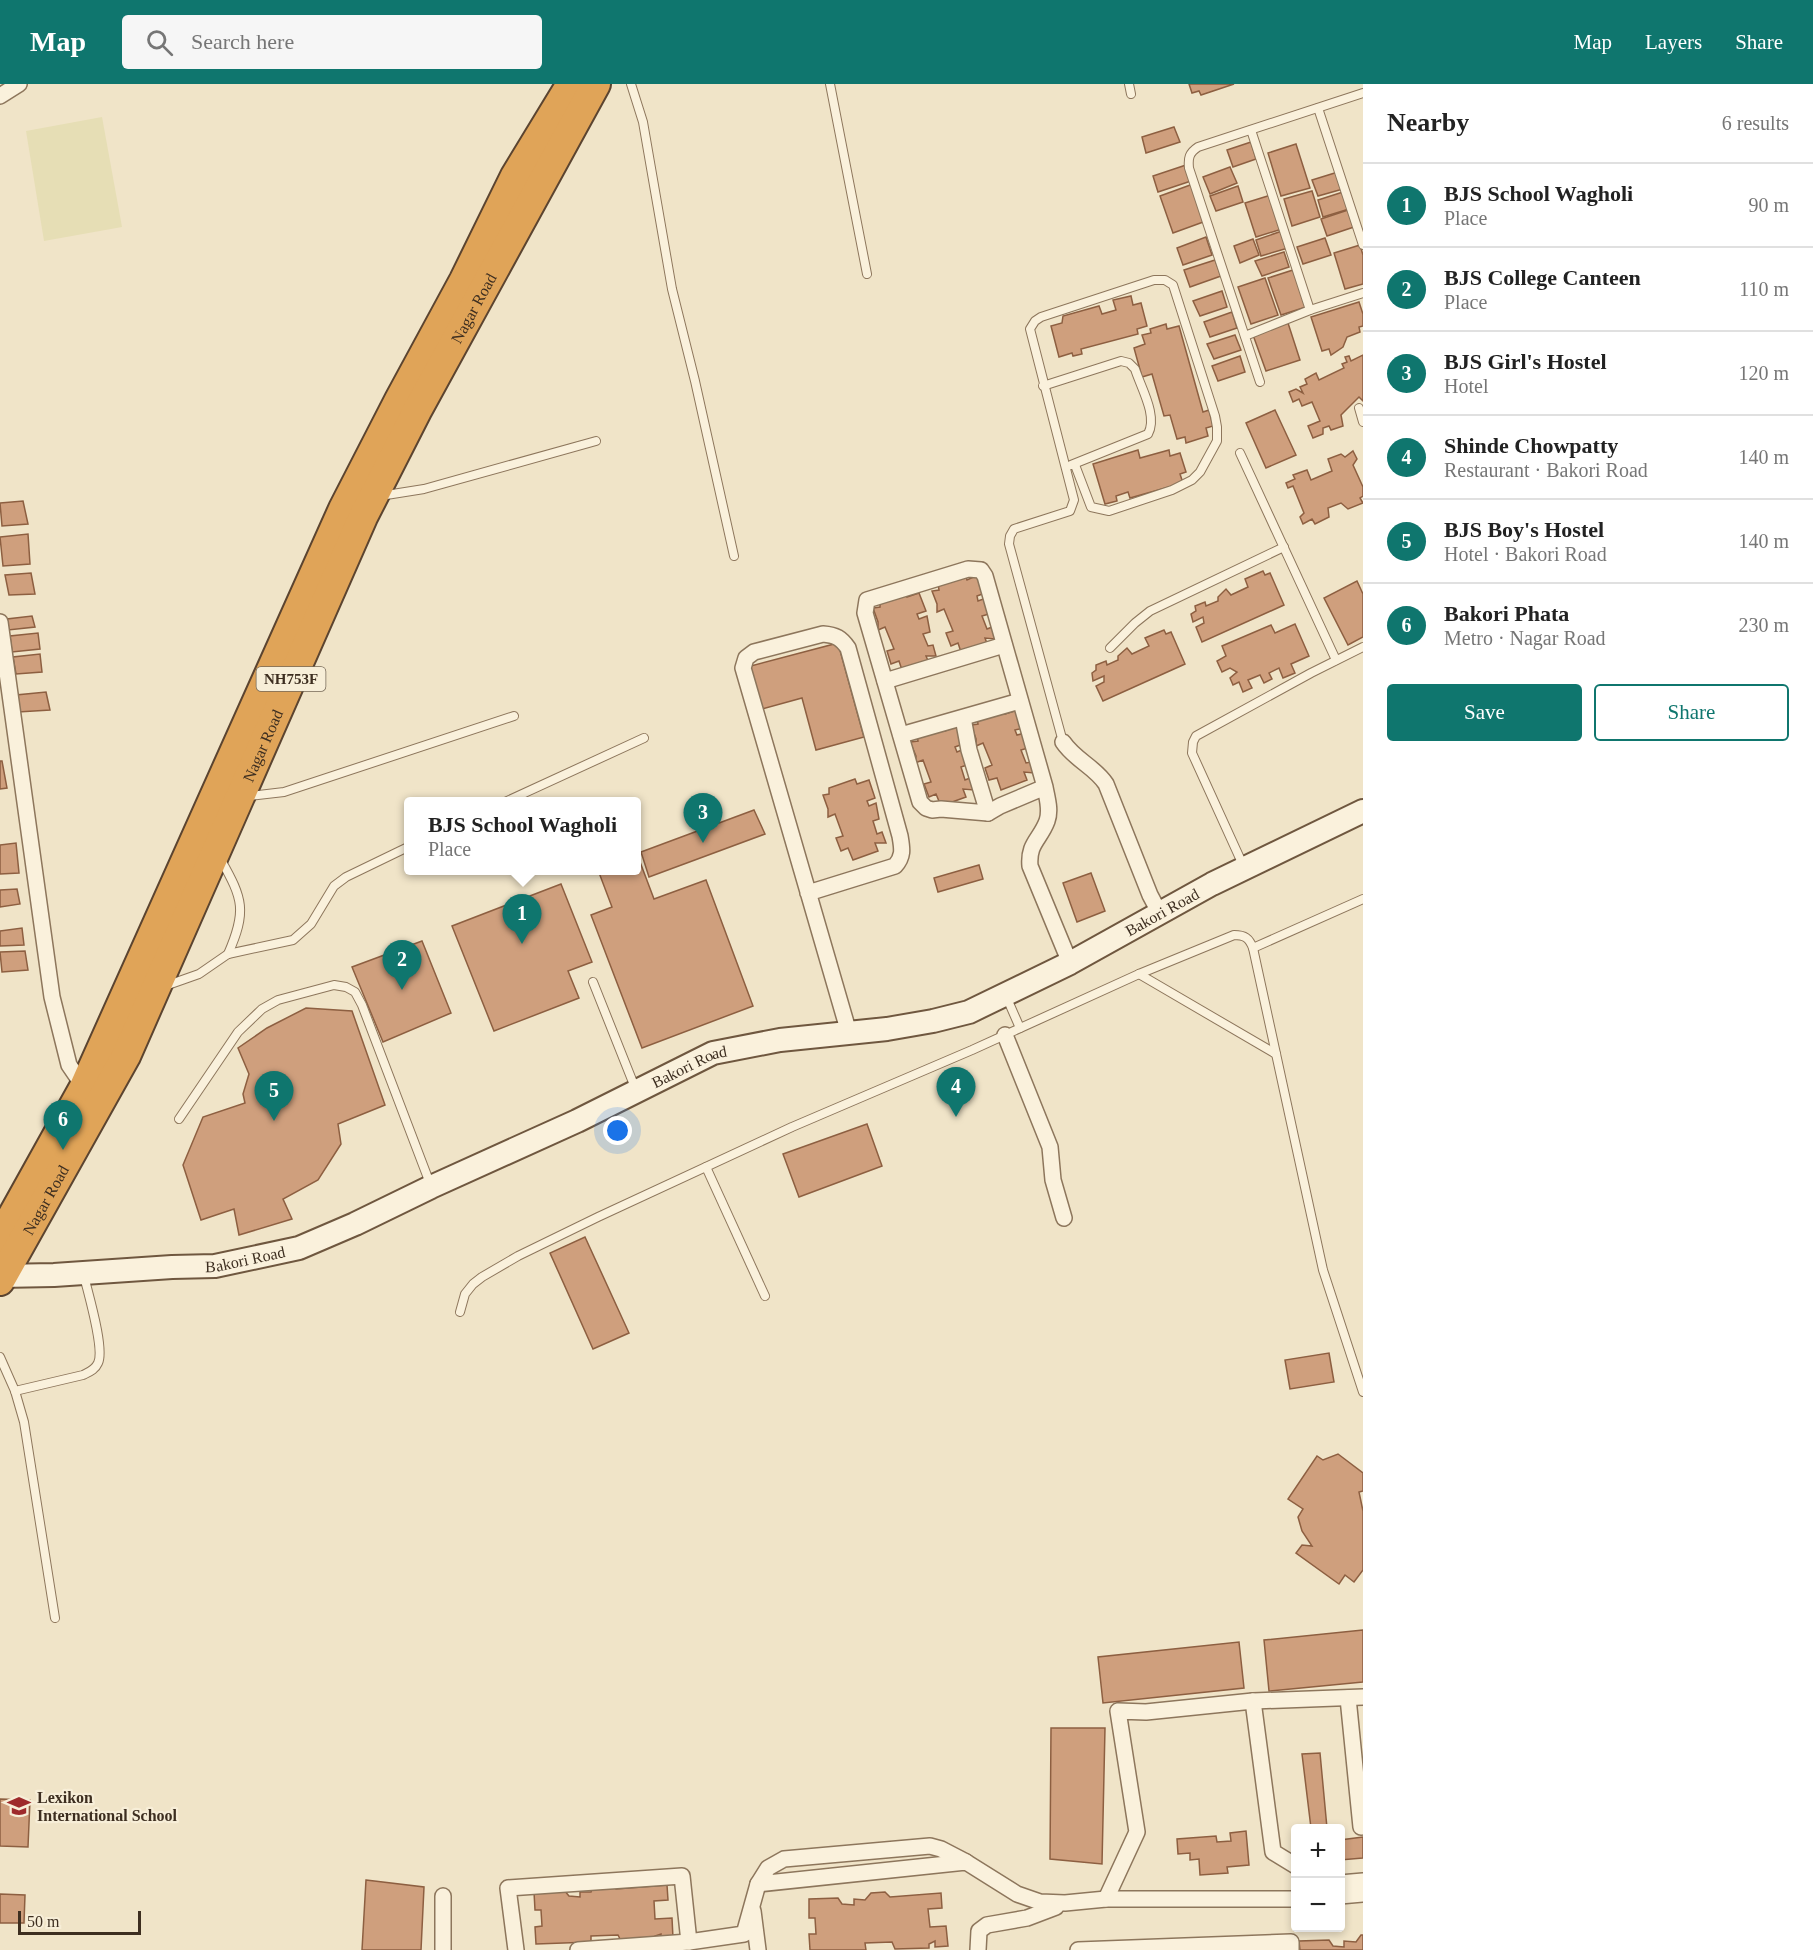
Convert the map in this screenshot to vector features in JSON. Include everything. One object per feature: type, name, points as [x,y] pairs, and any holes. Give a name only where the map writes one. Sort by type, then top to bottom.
[{"type":"highway","name":"Nagar Road","points":[[0,1238],[84,1087],[343,509],[464,280],[514,176],[571,84]]},
{"type":"highway","name":"Nagar Road","points":[[1,1278],[126,1056],[373,497],[423,399],[596,84]]},
{"type":"street","points":[[0,96],[18,84]]},
{"type":"street","points":[[1045,787],[988,813],[932,810],[920,802],[866,613],[867,600],[968,569],[981,570],[985,576],[1045,787],[1050,808],[1047,822],[1029,853],[1030,866],[1071,963]]},
{"type":"street","points":[[0,622],[52,997],[69,1065],[84,1087]]},
{"type":"street","points":[[808,893],[896,866],[901,859],[902,850],[848,648],[842,639],[834,634],[824,633],[754,652],[746,658],[743,668],[808,893],[849,1033]]},
{"type":"street","points":[[885,681],[1004,645]]},
{"type":"street","points":[[901,735],[1020,702]]},
{"type":"street","points":[[963,718],[969,750],[988,813]]},
{"type":"street","points":[[1063,742],[1070,752],[1101,776],[1106,784],[1150,895],[1160,912]]},
{"type":"street","name":"Bakori Road","points":[[1,1278],[215,1266],[298,1248],[577,1121],[713,1053],[780,1040],[933,1021],[969,1012],[1071,963],[1160,912],[1363,811]]},
{"type":"street","points":[[1005,1035],[1050,1147],[1053,1180],[1064,1218]]},
{"type":"street","points":[[1106,1899],[1137,1832],[1118,1711],[1146,1712],[1253,1701],[1356,1698],[1361,1827]]},
{"type":"street","points":[[1253,1701],[1273,1852],[1291,1863]]},
{"type":"street","points":[[578,1950],[689,1942],[744,1934],[758,1884],[768,1868],[784,1859],[930,1846],[966,1862],[1017,1894],[1040,1902],[1065,1903],[1106,1899],[1291,1899]]},
{"type":"street","points":[[758,1884],[966,1862]]},
{"type":"street","points":[[516,1950],[508,1888],[682,1876],[689,1942]]},
{"type":"street","points":[[1345,1883],[1363,1881]]},
{"type":"street","points":[[1345,1896],[1363,1894]]},
{"type":"street","points":[[443,1896],[443,1950]]},
{"type":"street","points":[[752,1902],[758,1950]]},
{"type":"street","points":[[978,1950],[979,1931],[987,1925],[1027,1918],[1065,1903]]},
{"type":"street","points":[[1078,1950],[1291,1942],[1291,1950]]},
{"type":"lane","points":[[632,84],[643,122],[672,289],[734,556]]},
{"type":"lane","points":[[830,84],[867,274]]},
{"type":"lane","points":[[1129,84],[1131,94]]},
{"type":"lane","points":[[1260,382],[1189,168],[1188,159],[1192,151],[1198,147],[1363,93]]},
{"type":"lane","points":[[1318,108],[1363,245]]},
{"type":"lane","points":[[1251,130],[1310,310]]},
{"type":"lane","points":[[1063,742],[1009,544],[1014,529],[1070,511],[1074,500],[1030,329],[1041,317],[1154,280],[1165,280],[1173,285],[1217,427],[1217,441],[1200,472],[1191,480],[1172,490],[1109,511],[1091,507],[1075,465]]},
{"type":"lane","points":[[1245,336],[1310,310],[1363,293]]},
{"type":"lane","points":[[1043,386],[1112,363],[1121,361],[1129,363],[1135,369],[1152,416],[1153,426],[1148,434],[1075,465],[1064,465]]},
{"type":"lane","points":[[1359,408],[1363,422]]},
{"type":"lane","points":[[373,497],[395,495],[434,486],[596,441]]},
{"type":"lane","points":[[1240,453],[1336,660]]},
{"type":"lane","points":[[1110,648],[1150,611],[1284,547]]},
{"type":"lane","points":[[1245,870],[1192,753],[1196,736],[1363,647]]},
{"type":"lane","points":[[240,796],[284,792],[514,716]]},
{"type":"lane","points":[[514,797],[644,738]]},
{"type":"lane","points":[[155,990],[199,974],[228,954],[293,940],[311,924],[334,886],[346,877],[404,850]]},
{"type":"lane","points":[[216,852],[237,888],[241,912],[236,935],[228,954]]},
{"type":"lane","points":[[1253,948],[1363,899]]},
{"type":"lane","points":[[460,1312],[465,1294],[482,1277],[536,1247],[706,1167],[1139,974],[1234,935],[1242,935],[1249,939],[1253,948],[1323,1270],[1363,1392]]},
{"type":"lane","points":[[1139,974],[1276,1054]]},
{"type":"lane","points":[[593,982],[636,1091]]},
{"type":"lane","points":[[179,1119],[238,1032],[262,1009],[278,1000],[334,985],[346,987],[355,992],[362,1005],[431,1187]]},
{"type":"lane","points":[[1005,994],[1020,1028]]},
{"type":"lane","points":[[706,1167],[765,1296]]},
{"type":"lane","points":[[15,1391],[83,1375],[93,1370],[99,1362],[99,1346],[84,1274]]},
{"type":"lane","points":[[0,1357],[15,1391],[24,1422],[55,1618]]},
{"type":"shaded area","points":[[102,117],[122,227],[44,241],[26,131]]},
{"type":"building","points":[[1189,84],[1234,84],[1201,95],[1199,91],[1192,93]]},
{"type":"building","points":[[1174,127],[1180,142],[1146,153],[1142,137]]},
{"type":"building","points":[[1251,142],[1256,159],[1233,167],[1227,150]]},
{"type":"building","points":[[1296,144],[1310,188],[1281,196],[1268,153]]},
{"type":"building","points":[[1186,165],[1191,181],[1158,192],[1153,176]]},
{"type":"building","points":[[1230,167],[1237,183],[1210,194],[1203,177]]},
{"type":"building","points":[[1338,172],[1343,189],[1318,196],[1312,180]]},
{"type":"building","points":[[1193,184],[1206,221],[1173,233],[1160,196]]},
{"type":"building","points":[[1238,186],[1243,202],[1216,211],[1210,196]]},
{"type":"building","points":[[1312,191],[1320,217],[1292,226],[1284,199]]},
{"type":"building","points":[[1343,192],[1349,209],[1323,217],[1318,200]]},
{"type":"building","points":[[1271,195],[1282,229],[1256,237],[1245,203]]},
{"type":"building","points":[[1348,210],[1354,227],[1327,236],[1321,219]]},
{"type":"building","points":[[1282,231],[1288,248],[1261,256],[1256,240]]},
{"type":"building","points":[[1206,237],[1212,255],[1183,265],[1177,248]]},
{"type":"building","points":[[1325,238],[1331,255],[1303,264],[1297,247]]},
{"type":"building","points":[[1253,239],[1259,255],[1240,263],[1234,246]]},
{"type":"building","points":[[1360,245],[1363,255],[1363,284],[1345,289],[1334,253]]},
{"type":"building","points":[[1284,252],[1289,267],[1262,276],[1255,261]]},
{"type":"building","points":[[1215,260],[1221,276],[1190,287],[1184,270]]},
{"type":"building","points":[[1293,270],[1306,307],[1281,315],[1268,278]]},
{"type":"building","points":[[1265,278],[1278,315],[1251,324],[1238,287]]},
{"type":"building","points":[[1222,291],[1227,307],[1200,316],[1193,301]]},
{"type":"building","points":[[1131,296],[1133,305],[1141,303],[1147,326],[1137,329],[1138,334],[1081,349],[1082,354],[1073,356],[1072,353],[1059,357],[1051,326],[1062,323],[1063,316],[1099,306],[1102,314],[1116,310],[1113,300]]},
{"type":"building","points":[[1359,302],[1363,314],[1363,326],[1359,327],[1360,332],[1347,337],[1343,347],[1331,355],[1329,349],[1322,351],[1311,317]]},
{"type":"building","points":[[1232,312],[1237,328],[1210,337],[1204,322]]},
{"type":"building","points":[[1288,323],[1300,360],[1266,371],[1253,335]]},
{"type":"building","points":[[1166,324],[1167,329],[1179,326],[1203,412],[1209,410],[1213,426],[1206,428],[1208,436],[1186,443],[1185,437],[1177,439],[1170,415],[1164,416],[1152,374],[1142,377],[1134,348],[1145,344],[1142,335],[1151,333],[1150,329]]},
{"type":"building","points":[[1235,335],[1241,350],[1214,359],[1207,344]]},
{"type":"building","points":[[1363,355],[1363,401],[1359,397],[1341,415],[1343,426],[1331,430],[1329,426],[1323,428],[1323,434],[1313,438],[1308,426],[1320,421],[1312,402],[1302,406],[1299,399],[1293,402],[1289,392],[1296,389],[1303,393],[1300,387],[1307,384],[1305,379],[1316,373],[1319,380],[1344,368],[1342,364],[1347,362],[1345,357],[1349,356],[1351,361]]},
{"type":"building","points":[[1240,356],[1245,372],[1218,381],[1212,366]]},
{"type":"building","points":[[1275,410],[1296,455],[1266,468],[1246,423]]},
{"type":"building","points":[[1138,450],[1140,458],[1169,450],[1170,456],[1180,453],[1186,472],[1180,474],[1183,483],[1130,498],[1128,492],[1116,496],[1117,501],[1105,504],[1093,464]]},
{"type":"building","points":[[1353,451],[1357,459],[1353,465],[1363,487],[1363,496],[1360,498],[1363,503],[1348,509],[1341,503],[1328,508],[1329,517],[1315,524],[1312,519],[1303,524],[1300,517],[1304,513],[1293,486],[1288,488],[1286,483],[1295,479],[1293,475],[1307,470],[1311,480],[1332,471],[1328,459],[1341,454],[1345,457]]},
{"type":"building","points":[[23,501],[28,524],[2,526],[0,503]]},
{"type":"building","points":[[28,534],[30,564],[3,566],[0,537]]},
{"type":"building","points":[[1263,571],[1265,575],[1270,573],[1284,605],[1202,642],[1196,627],[1204,623],[1203,617],[1193,622],[1191,614],[1196,611],[1195,606],[1205,602],[1206,606],[1218,601],[1218,597],[1226,589],[1231,595],[1248,587],[1245,579]]},
{"type":"building","points":[[31,573],[35,594],[9,595],[5,575]]},
{"type":"building","points":[[965,574],[967,580],[978,575],[985,593],[977,596],[978,601],[986,598],[989,614],[982,616],[987,629],[992,627],[995,639],[985,638],[988,646],[962,655],[958,643],[951,646],[946,633],[953,631],[944,609],[937,612],[937,604],[932,591],[939,590],[938,584]]},
{"type":"building","points":[[1357,581],[1363,594],[1363,637],[1348,645],[1324,598]]},
{"type":"building","points":[[906,592],[907,597],[919,593],[926,611],[917,614],[919,619],[927,616],[930,632],[923,634],[928,646],[933,645],[936,656],[926,656],[929,663],[903,673],[899,661],[891,664],[887,651],[894,649],[885,627],[878,630],[873,608],[880,607],[880,601]]},
{"type":"building","points":[[32,616],[35,627],[8,630],[7,619]]},
{"type":"building","points":[[1295,624],[1309,656],[1291,664],[1295,673],[1283,678],[1279,668],[1269,673],[1272,679],[1264,683],[1260,675],[1248,680],[1252,688],[1243,692],[1239,682],[1233,685],[1230,678],[1237,672],[1230,668],[1222,672],[1217,661],[1226,656],[1222,646],[1271,625],[1275,633]]},
{"type":"building","points":[[1164,630],[1166,634],[1171,632],[1185,664],[1103,701],[1096,686],[1104,682],[1104,676],[1093,681],[1092,673],[1096,670],[1096,665],[1106,661],[1107,665],[1118,660],[1118,656],[1127,648],[1132,654],[1149,646],[1145,638]]},
{"type":"building","points":[[38,633],[40,649],[12,652],[10,636]]},
{"type":"building","points":[[838,643],[864,737],[816,750],[802,698],[758,710],[747,667]]},
{"type":"building","points":[[40,654],[42,672],[16,674],[13,657]]},
{"type":"building","points":[[46,692],[50,710],[18,712],[16,695]]},
{"type":"building","points":[[1004,709],[1005,714],[1017,710],[1024,728],[1015,730],[1017,735],[1025,733],[1028,748],[1021,750],[1026,763],[1031,762],[1034,773],[1024,772],[1027,780],[1001,790],[997,778],[989,780],[985,768],[992,765],[983,743],[976,746],[971,725],[978,724],[977,718]]},
{"type":"building","points":[[943,725],[945,731],[957,726],[963,744],[955,747],[957,752],[964,749],[967,765],[961,767],[965,780],[970,778],[974,790],[963,789],[966,797],[941,806],[936,794],[929,797],[924,784],[931,782],[923,760],[915,763],[916,756],[910,742],[918,741],[917,735]]},
{"type":"building","points":[[0,761],[2,761],[7,788],[0,789]]},
{"type":"building","points":[[855,779],[857,784],[869,780],[875,798],[867,801],[869,806],[876,803],[879,819],[873,821],[877,834],[882,832],[886,843],[875,843],[878,851],[853,860],[848,848],[841,851],[836,838],[843,836],[835,814],[828,817],[823,795],[829,794],[829,788]]},
{"type":"building","points":[[754,810],[765,834],[649,877],[641,852]]},
{"type":"building","points":[[16,843],[19,873],[0,874],[0,845]]},
{"type":"building","points":[[641,865],[654,899],[706,880],[753,1006],[642,1048],[591,915],[612,907],[600,875],[641,875]]},
{"type":"building","points":[[979,865],[983,879],[938,892],[934,878]]},
{"type":"building","points":[[1091,873],[1105,911],[1077,922],[1063,883]]},
{"type":"building","points":[[561,884],[592,962],[568,971],[579,998],[494,1031],[452,926]]},
{"type":"building","points":[[17,889],[20,904],[0,907],[0,890]]},
{"type":"building","points":[[22,928],[24,945],[0,946],[0,931]]},
{"type":"building","points":[[422,941],[451,1013],[383,1042],[352,967]]},
{"type":"building","points":[[25,951],[28,970],[2,972],[0,952]]},
{"type":"building","points":[[306,1008],[352,1011],[385,1105],[338,1124],[341,1144],[318,1180],[283,1199],[292,1219],[239,1235],[234,1209],[201,1220],[183,1165],[203,1117],[245,1103],[243,1094],[249,1074],[238,1048],[267,1028]]},
{"type":"building","points":[[867,1124],[882,1166],[799,1197],[783,1154]]},
{"type":"building","points":[[585,1237],[629,1333],[593,1349],[550,1253]]},
{"type":"building","points":[[1329,1353],[1334,1382],[1290,1389],[1285,1360]]},
{"type":"building","points":[[1338,1454],[1363,1473],[1363,1491],[1359,1492],[1363,1511],[1363,1570],[1354,1582],[1345,1575],[1339,1584],[1296,1553],[1302,1545],[1312,1546],[1302,1531],[1298,1517],[1303,1509],[1288,1499],[1317,1456],[1323,1460]]},
{"type":"building","points":[[1363,1630],[1363,1682],[1269,1691],[1264,1640]]},
{"type":"building","points":[[1239,1642],[1244,1688],[1103,1703],[1098,1657]]},
{"type":"building","points":[[1051,1728],[1105,1728],[1102,1864],[1050,1859]]},
{"type":"building","points":[[1320,1753],[1327,1824],[1311,1824],[1302,1754]]},
{"type":"building","points":[[0,1799],[30,1800],[28,1847],[0,1846]]},
{"type":"building","points":[[1246,1831],[1249,1865],[1227,1867],[1228,1873],[1200,1875],[1199,1859],[1190,1860],[1190,1853],[1178,1854],[1177,1839],[1216,1836],[1217,1842],[1231,1841],[1230,1833]]},
{"type":"building","points":[[1363,1837],[1363,1858],[1345,1860],[1345,1839]]},
{"type":"building","points":[[366,1880],[424,1887],[421,1950],[362,1950]]},
{"type":"building","points":[[611,1884],[616,1889],[667,1885],[668,1900],[654,1901],[655,1919],[672,1918],[673,1938],[661,1939],[661,1934],[655,1936],[655,1940],[621,1941],[618,1935],[591,1936],[591,1942],[536,1944],[535,1927],[542,1926],[541,1910],[535,1910],[534,1892],[564,1890],[569,1896],[580,1897],[580,1892],[591,1892],[592,1889]]},
{"type":"building","points":[[885,1892],[890,1897],[941,1893],[942,1908],[928,1909],[930,1927],[946,1926],[948,1946],[935,1947],[935,1941],[929,1944],[929,1948],[895,1949],[892,1942],[865,1943],[866,1950],[810,1950],[809,1934],[816,1934],[815,1918],[809,1918],[809,1899],[838,1898],[842,1904],[854,1905],[854,1899],[865,1900],[871,1893]]},
{"type":"building","points":[[0,1894],[25,1895],[24,1923],[0,1923]]},
{"type":"building","points":[[1363,1935],[1363,1950],[1300,1950],[1299,1941],[1329,1940],[1333,1946],[1344,1947],[1344,1941],[1356,1942]]},
{"type":"place","name":"BJS Girl's Hostel","points":[[703,843]]},
{"type":"place","name":"BJS School Wagholi","points":[[522,944]]},
{"type":"place","name":"BJS College Canteen","points":[[402,990]]},
{"type":"place","name":"Shinde Chowpatty","points":[[956,1117]]},
{"type":"place","name":"BJS Boy's Hostel","points":[[274,1121]]},
{"type":"place","name":"Bakori Phata","points":[[63,1150]]},
{"type":"place","name":"Lexikon International School","points":[[19,1806]]}]
